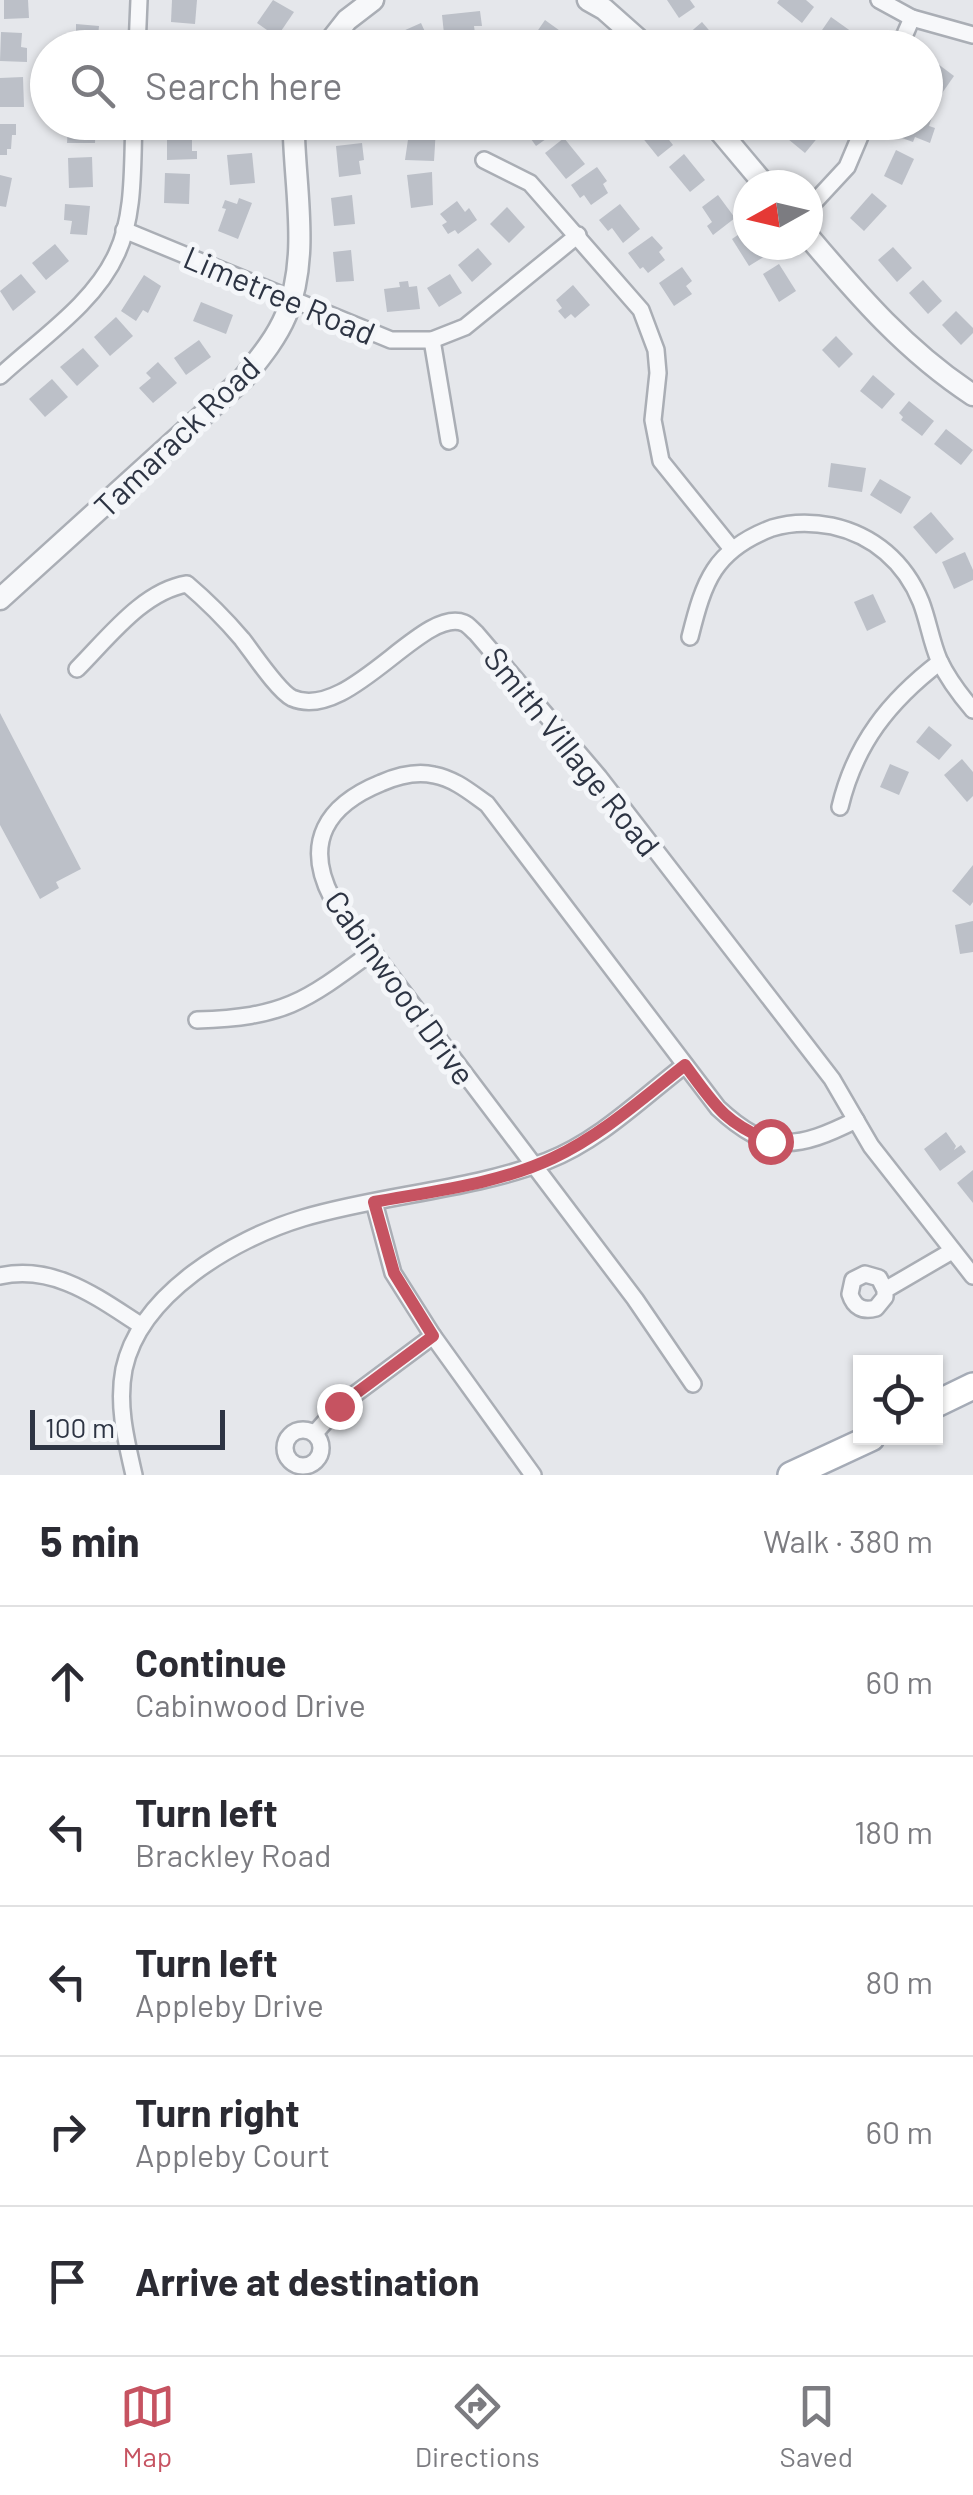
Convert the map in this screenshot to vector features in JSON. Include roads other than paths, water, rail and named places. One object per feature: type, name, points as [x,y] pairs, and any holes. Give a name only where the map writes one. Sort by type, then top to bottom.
[{"type":"main road","points":[[943,1401],[973,1386]]},
{"type":"main road","points":[[791,1475],[856,1445]]},
{"type":"street","points":[[138,30],[139,0]]},
{"type":"street","points":[[340,30],[373,0]]},
{"type":"street","points":[[588,0],[628,30]]},
{"type":"street","points":[[879,0],[912,18],[973,35]]},
{"type":"street","points":[[907,30],[912,18]]},
{"type":"street","points":[[0,376],[86,297],[108,270],[130,207],[133,140]]},
{"type":"street","name":"Tamarack Road","points":[[0,598],[243,379],[271,343],[291,298],[299,260],[294,140]]},
{"type":"street","points":[[727,140],[752,170]]},
{"type":"street","points":[[823,193],[847,167],[858,140]]},
{"type":"street","points":[[484,160],[530,183],[641,310],[650,331],[658,373],[653,420],[662,460],[732,549]]},
{"type":"street","name":"Limetree Road","points":[[124,230],[390,340],[432,340]]},
{"type":"street","points":[[449,441],[432,340],[464,327],[578,235]]},
{"type":"street","points":[[823,254],[897,335],[973,395]]},
{"type":"street","points":[[690,637],[700,595],[720,560],[744,538],[779,526],[814,522],[851,530],[879,546],[901,567],[920,600],[940,662],[973,710]]},
{"type":"street","name":"Smith Village Road","points":[[77,668],[167,587],[187,584],[240,637],[290,697],[312,702],[363,680],[448,622],[463,623],[476,633],[599,777],[832,1079],[871,1146],[973,1276]]},
{"type":"street","points":[[840,807],[852,766],[878,720],[910,685],[940,662]]},
{"type":"street","name":"Cabinwood Drive","points":[[693,1384],[634,1299],[332,898],[321,876],[320,840],[329,820],[338,806],[361,791],[398,776],[430,774],[455,780],[488,804],[718,1108],[740,1128],[770,1141],[793,1143],[817,1140],[856,1120]]},
{"type":"street","points":[[197,1020],[249,1018],[283,1010],[317,993],[372,952]]},
{"type":"street","points":[[134,1475],[122,1419],[124,1371],[142,1326],[178,1284],[244,1242],[301,1219],[476,1184],[552,1159],[600,1131],[685,1065]]},
{"type":"street","points":[[374,1202],[394,1273],[433,1336],[533,1475]]},
{"type":"street","points":[[885,1290],[952,1250]]},
{"type":"street","points":[[0,1276],[33,1273],[57,1278],[82,1288],[142,1326]]},
{"type":"street","points":[[314,1433],[339,1406],[433,1336]]}]
